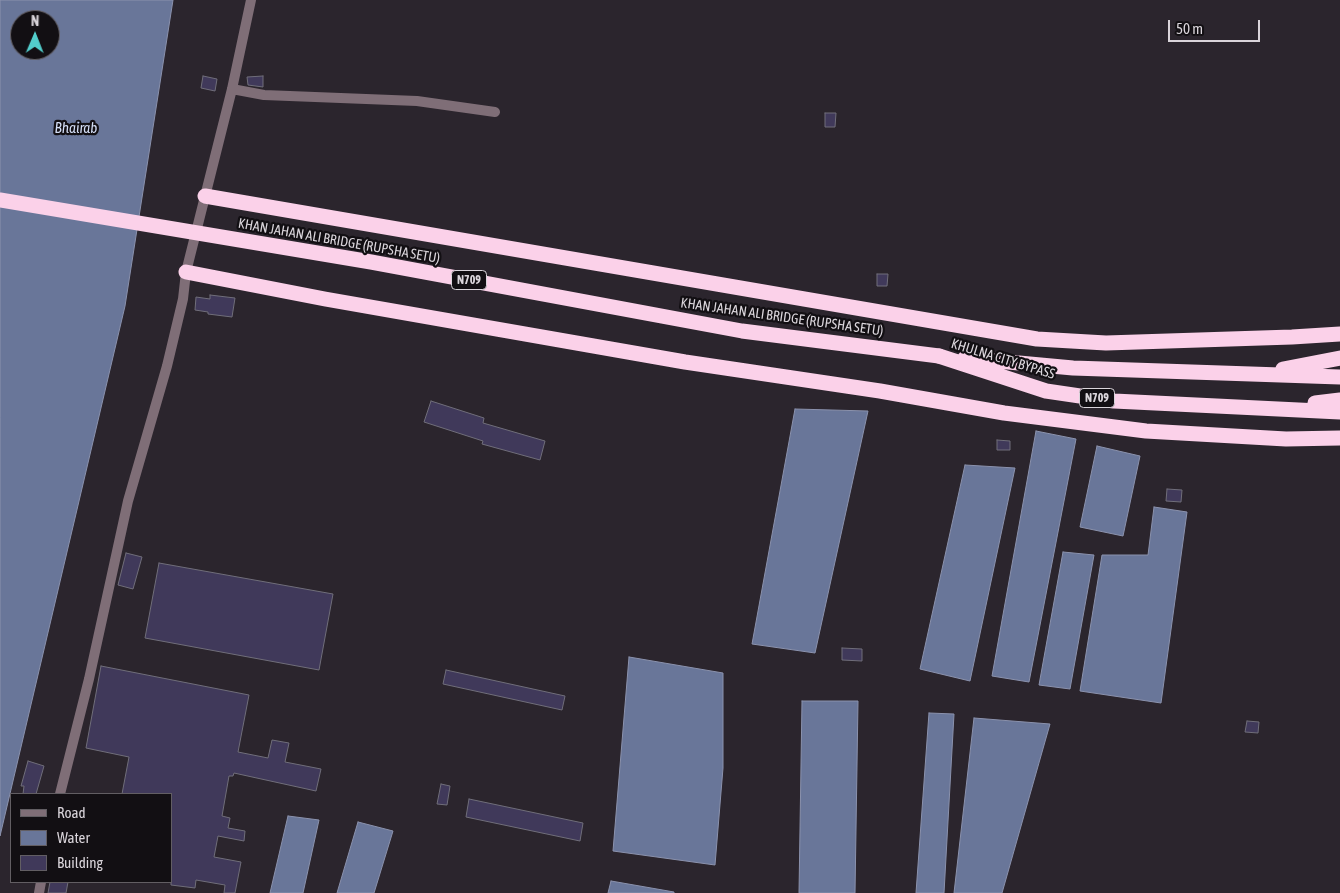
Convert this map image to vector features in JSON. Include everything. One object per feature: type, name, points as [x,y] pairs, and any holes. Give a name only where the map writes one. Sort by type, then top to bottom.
[{"type":"highway","points":[[205,196],[1037,338],[1106,343],[1292,338],[1340,334]]},
{"type":"highway","name":"KHAN JAHAN ALI BRIDGE (RUPSHA SETU)","points":[[0,200],[371,262],[742,331],[939,356]]},
{"type":"highway","points":[[186,272],[325,300],[666,359],[880,391],[1004,413],[1146,431],[1286,439],[1340,438]]},
{"type":"highway","name":"KHULNA CITY BYPASS","points":[[939,356],[1073,368],[1340,376]]},
{"type":"highway","name":"KHULNA CITY BYPASS","points":[[939,356],[1046,391],[1114,400],[1340,412]]},
{"type":"highway","name":"KHULNA CITY BYPASS","points":[[1262,373],[1340,358]]},
{"type":"highway","name":"KHULNA CITY BYPASS","points":[[1262,373],[1340,367]]},
{"type":"highway","name":"KHULNA CITY BYPASS","points":[[1262,373],[1340,384]]},
{"type":"highway","name":"KHULNA CITY BYPASS","points":[[1262,408],[1340,400]]},
{"type":"highway","name":"KHULNA CITY BYPASS","points":[[1262,408],[1340,406]]},
{"type":"highway","name":"KHULNA CITY BYPASS","points":[[1262,408],[1340,419]]},
{"type":"street","points":[[60,793],[90,679],[128,501],[167,366],[183,299],[186,272],[232,89],[251,0]]},
{"type":"street","points":[[232,89],[264,95],[417,101],[495,112]]},
{"type":"water","name":"Bhairab","points":[[0,0],[173,0],[125,306],[0,836]]},
{"type":"water","points":[[795,409],[868,411],[815,653],[752,644]]},
{"type":"water","points":[[1036,431],[1076,439],[1029,682],[992,676]]},
{"type":"water","points":[[1097,446],[1140,456],[1123,536],[1080,527]]},
{"type":"water","points":[[965,465],[1015,468],[970,681],[920,669]]},
{"type":"water","points":[[1154,507],[1187,512],[1161,703],[1080,691],[1102,555],[1148,555]]},
{"type":"water","points":[[1063,552],[1094,555],[1070,689],[1039,685]]},
{"type":"water","points":[[629,657],[723,673],[723,768],[715,865],[613,851]]},
{"type":"water","points":[[802,701],[858,701],[855,893],[799,893]]},
{"type":"water","points":[[929,713],[954,714],[944,893],[916,893]]},
{"type":"water","points":[[974,718],[1050,724],[1002,893],[954,893]]},
{"type":"water","points":[[288,816],[319,820],[303,893],[270,893]]},
{"type":"water","points":[[358,822],[393,831],[374,893],[337,893]]},
{"type":"water","points":[[611,881],[674,892],[674,893],[608,893]]},
{"type":"building","points":[[203,76],[217,79],[215,91],[201,88]]},
{"type":"building","points":[[263,76],[263,87],[248,85],[247,77]]},
{"type":"building","points":[[825,113],[836,113],[835,127],[825,127]]},
{"type":"building","points":[[877,274],[888,274],[887,286],[877,286]]},
{"type":"building","points":[[210,295],[235,298],[232,317],[208,314],[208,312],[195,310],[196,297],[210,299]]},
{"type":"building","points":[[431,401],[484,418],[483,423],[545,441],[540,460],[482,444],[483,441],[424,422]]},
{"type":"building","points":[[997,440],[1010,441],[1010,450],[997,450]]},
{"type":"building","points":[[1167,489],[1182,490],[1181,502],[1166,501]]},
{"type":"building","points":[[126,553],[142,557],[133,589],[118,585]]},
{"type":"building","points":[[159,563],[333,594],[319,670],[145,638]]},
{"type":"building","points":[[842,648],[862,649],[862,661],[842,660]]},
{"type":"building","points":[[101,666],[249,695],[238,752],[268,758],[272,740],[289,743],[285,762],[321,769],[316,791],[234,773],[233,776],[229,776],[222,816],[230,818],[228,828],[245,831],[244,841],[218,836],[214,857],[241,862],[235,893],[224,893],[225,885],[196,880],[195,888],[171,885],[172,793],[122,793],[129,757],[86,748]]},
{"type":"building","points":[[446,670],[565,696],[562,710],[443,684]]},
{"type":"building","points":[[1247,721],[1259,722],[1258,733],[1245,732]]},
{"type":"building","points":[[28,761],[44,766],[36,793],[23,793],[24,786],[21,786]]},
{"type":"building","points":[[441,784],[450,786],[447,805],[437,804]]},
{"type":"building","points":[[469,799],[583,823],[580,841],[466,817]]},
{"type":"building","points":[[50,883],[68,883],[66,893],[48,893]]}]
